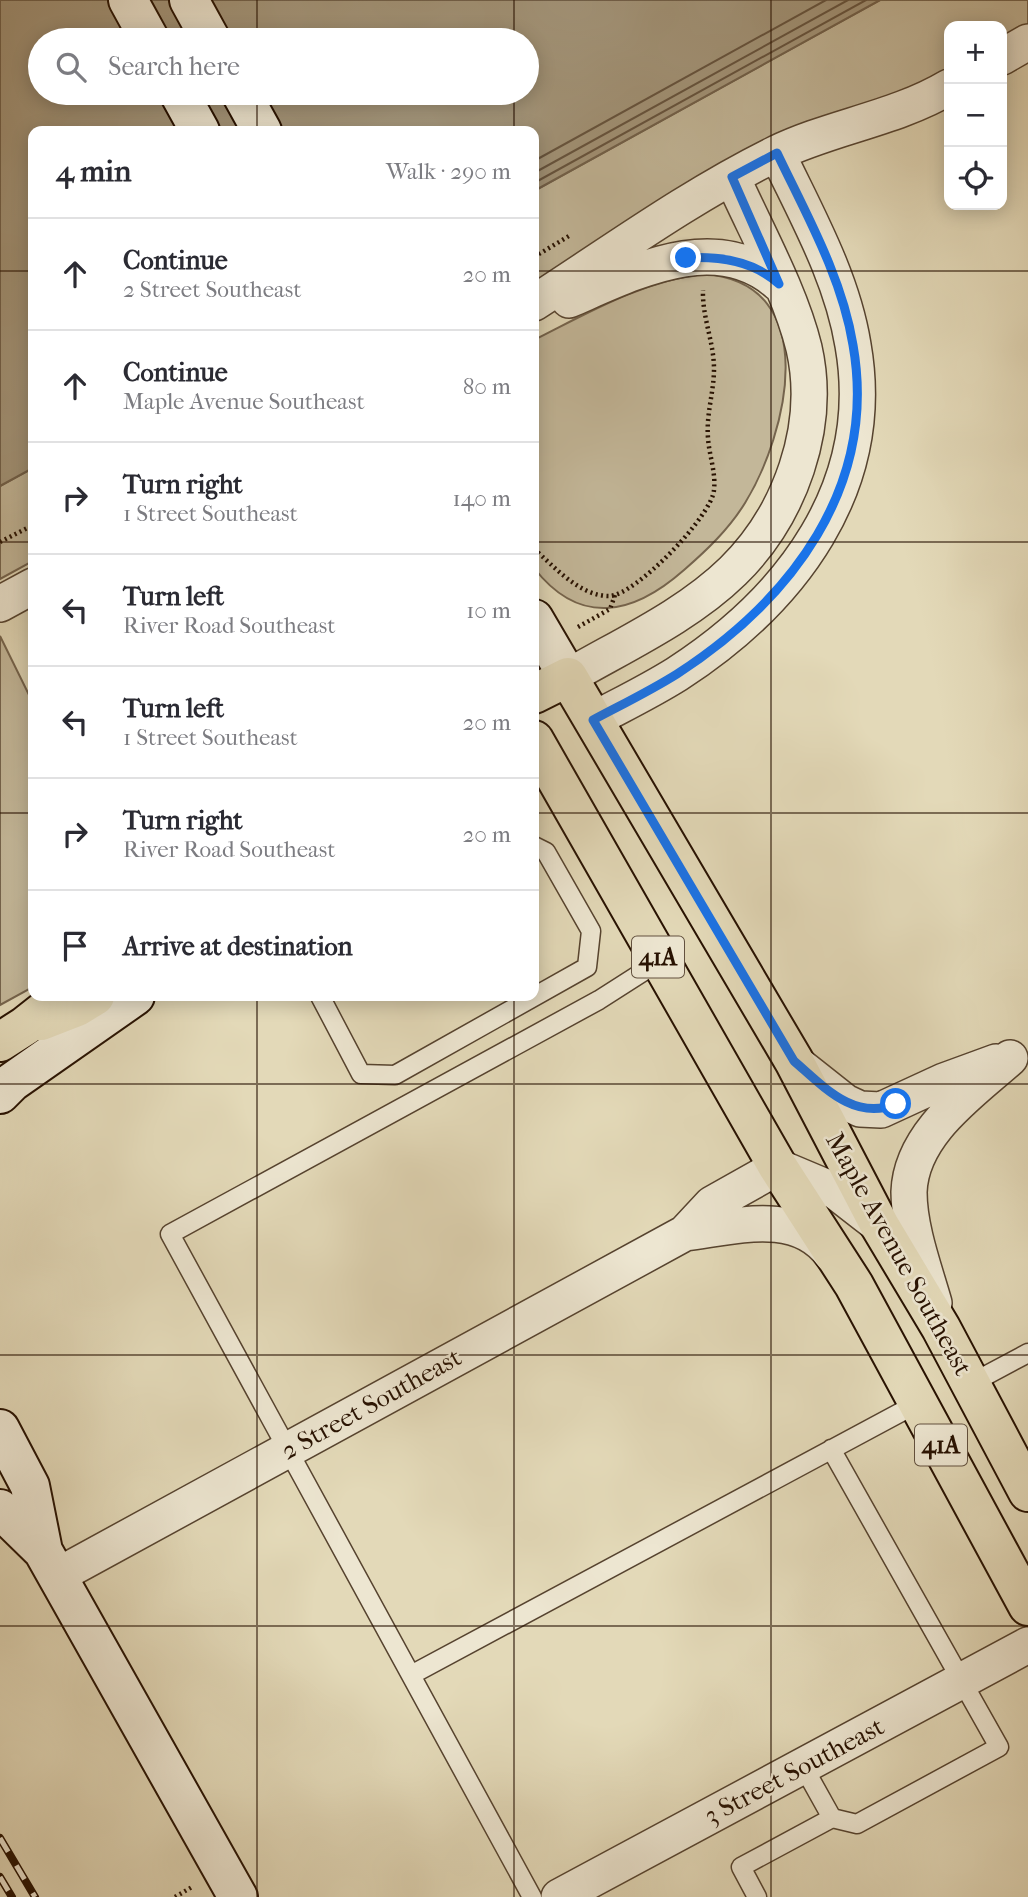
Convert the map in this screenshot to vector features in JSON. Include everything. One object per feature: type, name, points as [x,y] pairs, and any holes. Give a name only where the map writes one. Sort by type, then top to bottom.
[{"type":"main road","name":"Maple Avenue Southeast","points":[[568,677],[794,1061],[880,1226],[941,1328],[1028,1492]]},
{"type":"main road","points":[[539,692],[568,677]]},
{"type":"main road","name":"41A","points":[[539,744],[593,720]]},
{"type":"main road","name":"Maple Avenue Southeast","points":[[539,753],[778,1167],[854,1285],[1028,1606]]},
{"type":"main road","points":[[13,1034],[56,1001]]},
{"type":"main road","points":[[13,1034],[87,1001]]},
{"type":"street","points":[[128,0],[143,28]]},
{"type":"street","points":[[189,0],[204,28]]},
{"type":"street","points":[[1007,54],[1028,42]]},
{"type":"street","points":[[539,300],[732,177],[777,153],[944,90]]},
{"type":"street","points":[[186,105],[197,126]]},
{"type":"street","points":[[248,105],[259,126]]},
{"type":"street","points":[[593,720],[677,673],[744,622],[771,597],[805,556],[841,491],[856,418],[853,344],[832,273],[777,153]]},
{"type":"street","points":[[568,677],[655,627],[732,572],[753,548],[788,491],[810,414],[810,378],[803,345],[732,177]]},
{"type":"street","points":[[539,312],[651,265],[686,258],[736,261],[764,270],[779,284]]},
{"type":"street","points":[[0,604],[28,589]]},
{"type":"street","name":"Maple Avenue Southeast","points":[[541,632],[568,677]]},
{"type":"street","points":[[0,1094],[12,1082],[128,1001]]},
{"type":"street","points":[[794,1061],[845,1102],[860,1109],[881,1110],[944,1081],[1019,1054]]},
{"type":"street","points":[[941,1328],[911,1214],[909,1190],[915,1160],[934,1129],[1019,1054]]},
{"type":"street","points":[[778,1167],[835,1191],[880,1226]]},
{"type":"street","name":"2 Street Southeast","points":[[50,1564],[287,1450],[685,1233],[712,1204],[778,1167]]},
{"type":"street","name":"2 Street Southeast","points":[[685,1233],[777,1222],[798,1229],[828,1249],[854,1285]]},
{"type":"street","points":[[0,1429],[30,1486],[50,1564]]},
{"type":"street","points":[[0,1509],[50,1564],[238,1897]]},
{"type":"street","name":"3 Street Southeast","points":[[559,1897],[1028,1645]]},
{"type":"lane","points":[[539,848],[546,852],[591,931],[587,967],[539,994]]},
{"type":"lane","points":[[532,1897],[170,1234],[599,1000],[660,961]]},
{"type":"lane","points":[[323,1001],[361,1074],[395,1075],[527,1001]]},
{"type":"lane","points":[[970,1384],[1028,1353]]},
{"type":"lane","points":[[411,1675],[918,1403]]},
{"type":"lane","points":[[757,1897],[741,1867],[832,1818],[857,1824],[999,1747],[959,1681],[831,1449]]},
{"type":"lane","points":[[803,1766],[832,1818]]},
{"type":"path","points":[[539,552],[583,589],[606,596],[615,595],[637,584],[701,518],[712,500],[714,475],[707,434],[714,369],[703,306],[704,283]]},
{"type":"path","points":[[0,542],[28,528]]},
{"type":"path","points":[[541,632],[610,609],[615,595]]},
{"type":"shaded area","points":[[880,0],[1028,0],[1028,28],[1007,42],[1007,21],[944,21],[944,81],[539,284],[539,188]]},
{"type":"shaded area","points":[[704,274],[742,284],[767,304],[781,332],[786,366],[782,403],[773,440],[760,474],[739,513],[701,555],[646,597],[626,605],[607,608],[588,606],[570,600],[539,573],[539,337],[637,291]]},
{"type":"shaded area","points":[[28,471],[28,564],[0,579],[0,486]]},
{"type":"shaded area","points":[[0,636],[28,693],[28,990],[0,1005]]},
{"type":"water","points":[[0,0],[880,0],[539,188],[539,126],[28,126],[28,471],[0,486]]},
{"type":"railway","points":[[0,1838],[35,1897]]},
{"type":"railway","points":[[0,1877],[12,1897]]},
{"type":"route","points":[[686,258],[705,257],[736,261],[764,270],[779,284],[732,177],[777,153],[832,273],[853,344],[856,418],[850,458],[841,491],[824,524],[805,556],[771,597],[744,622],[677,673],[593,720],[794,1061],[831,1093],[855,1107],[881,1110],[896,1104]]}]
